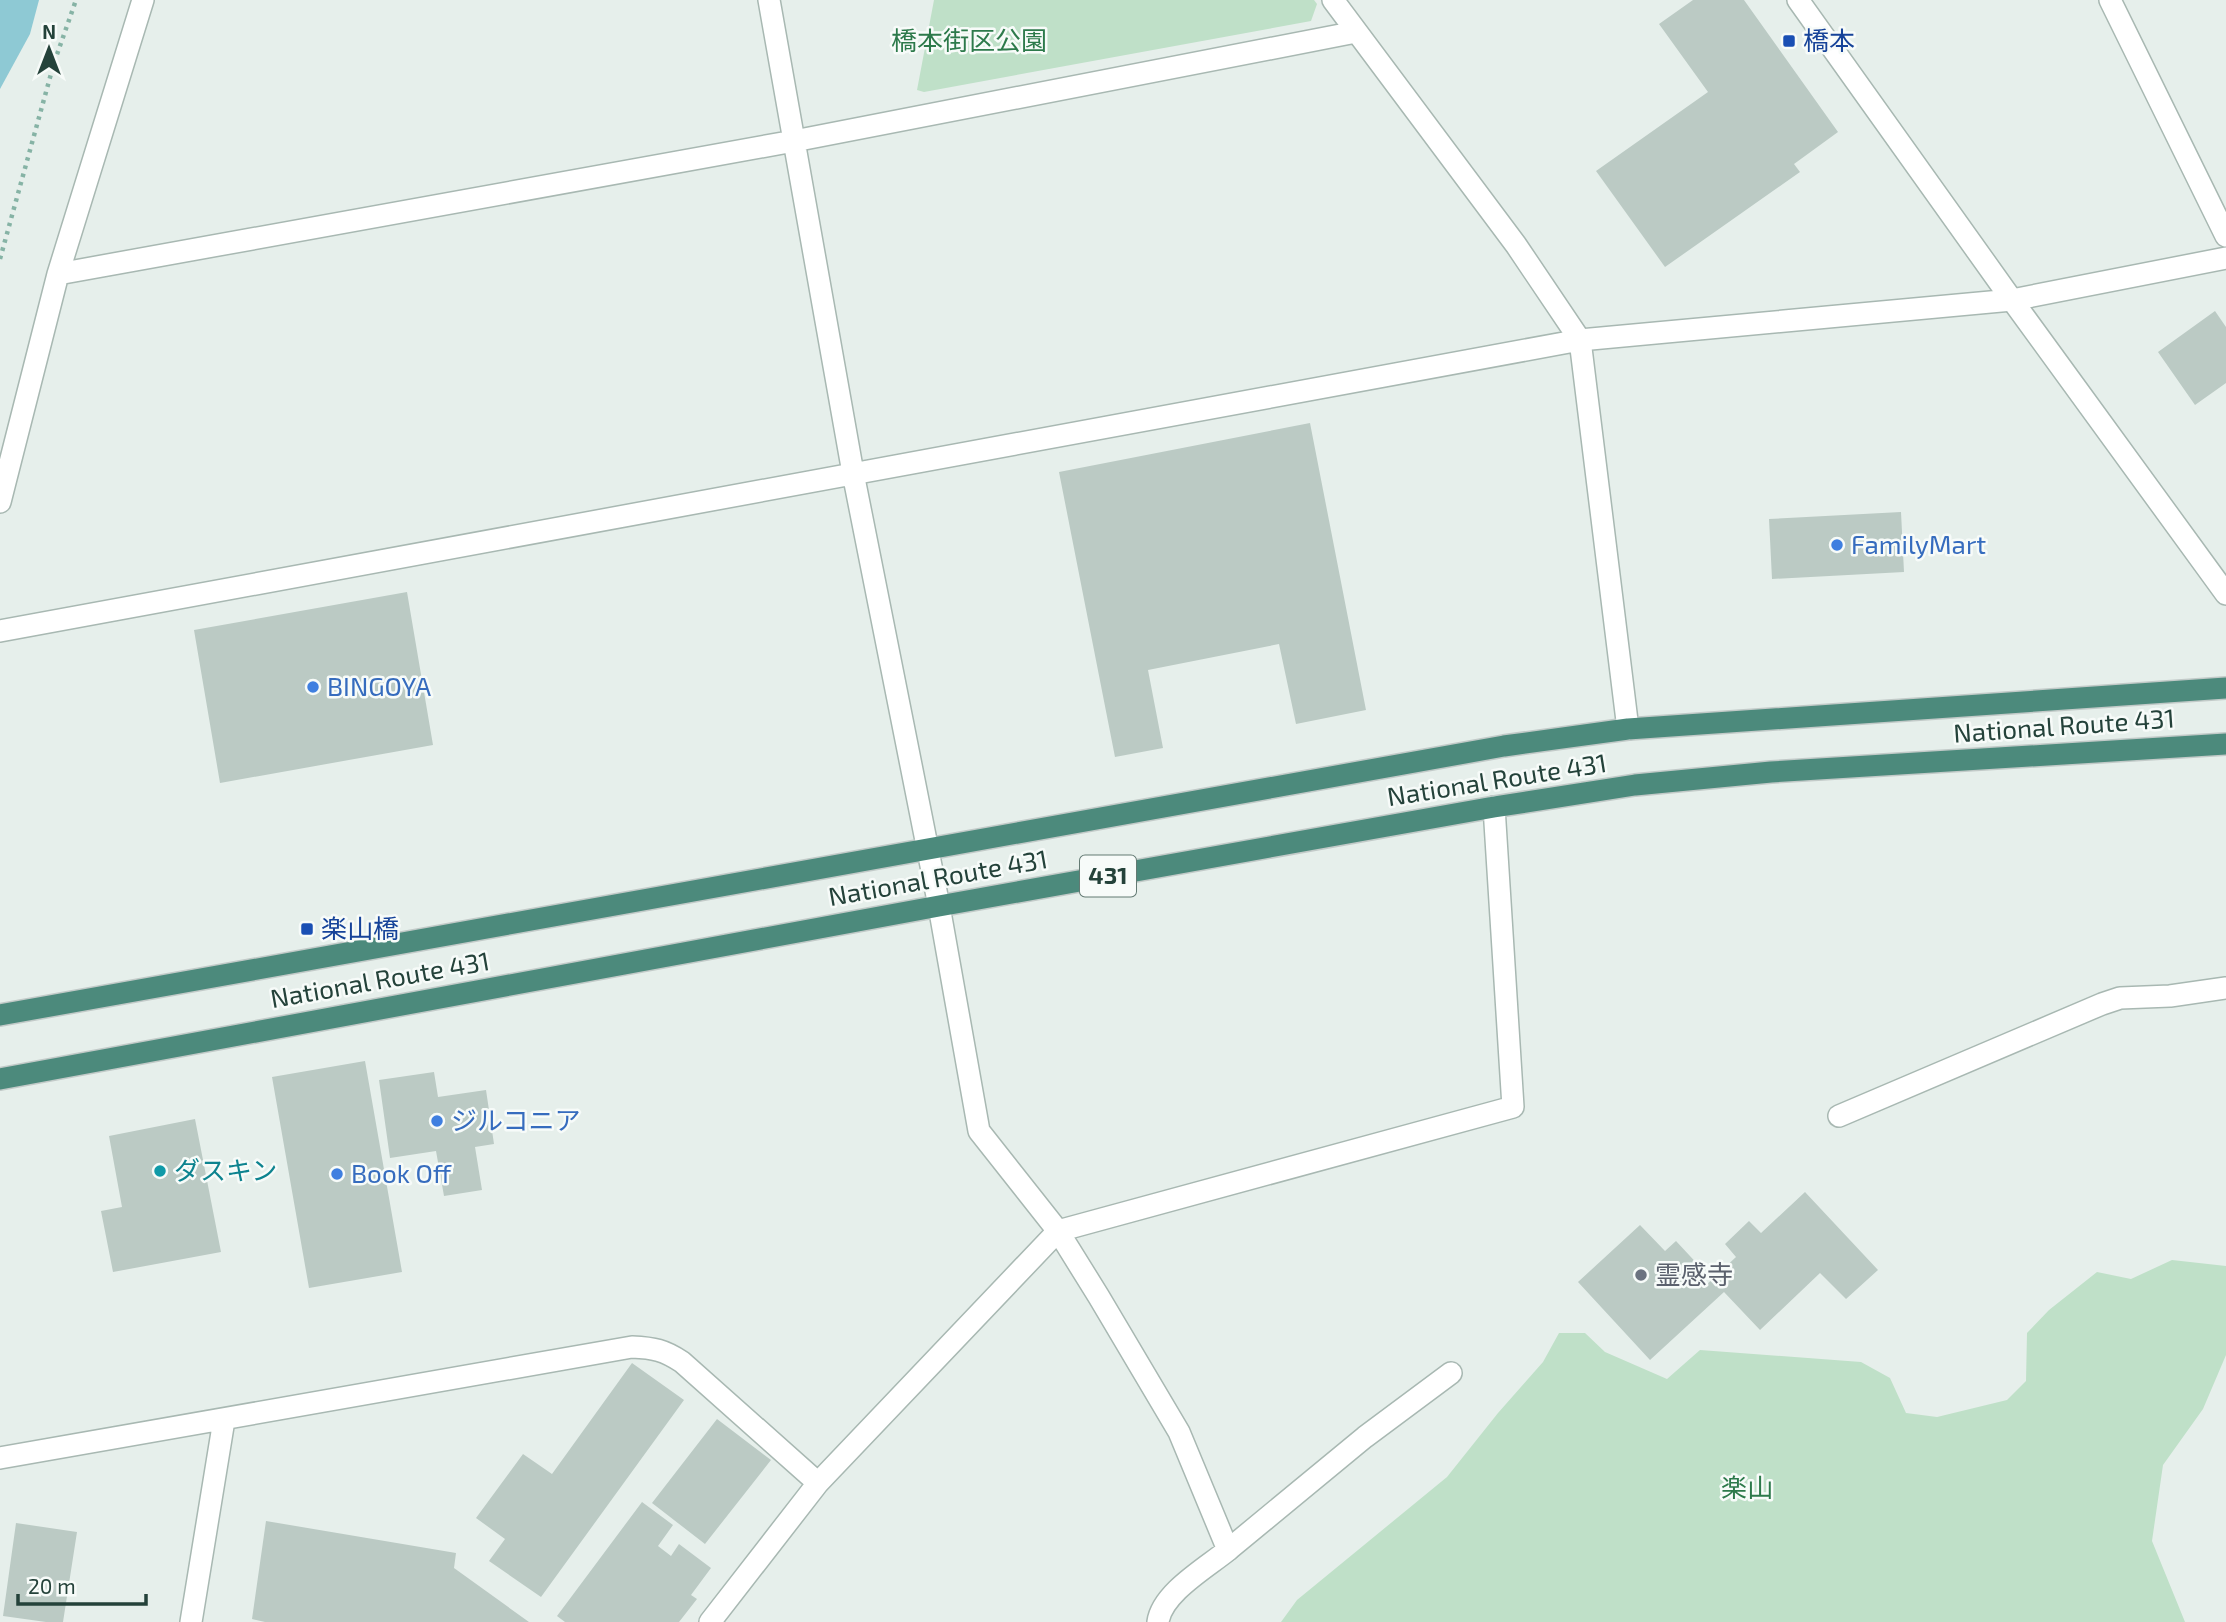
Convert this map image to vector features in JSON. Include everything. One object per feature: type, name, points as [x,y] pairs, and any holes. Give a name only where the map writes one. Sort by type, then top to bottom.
[{"type":"highway","name":"National Route 431","points":[[0,1015],[1504,746],[1628,729],[2226,688]]},
{"type":"highway","name":"National Route 431","points":[[0,1079],[939,906],[1494,807],[1635,785],[1771,772],[2226,744]]},
{"type":"street","points":[[0,502],[58,274],[143,0]]},
{"type":"street","points":[[769,0],[853,473],[939,906],[979,1131],[1058,1231],[1179,1433],[1228,1550]]},
{"type":"street","points":[[1334,0],[1516,246],[1580,340],[1628,729]]},
{"type":"street","points":[[1798,0],[2226,594]]},
{"type":"street","points":[[2110,0],[2226,236]]},
{"type":"street","points":[[58,274],[794,141],[1356,32]]},
{"type":"street","points":[[0,631],[1580,340],[2012,300],[2226,258]]},
{"type":"street","points":[[710,1622],[818,1483],[1058,1231],[1513,1107],[1494,807]]},
{"type":"street","points":[[1839,1116],[2120,998],[2170,996],[2226,988]]},
{"type":"street","points":[[0,1458],[632,1348],[653,1348],[682,1362],[818,1483]]},
{"type":"street","points":[[1158,1622],[1169,1597],[1365,1437],[1451,1373]]},
{"type":"street","points":[[191,1622],[224,1420]]},
{"type":"path","points":[[0,259],[54,64],[76,0]]},
{"type":"green space","name":"橋本街区公園","points":[[934,0],[1314,0],[1317,4],[1311,21],[924,92],[917,90]]},
{"type":"green space","name":"楽山","points":[[2172,1260],[2226,1266],[2226,1355],[2203,1409],[2163,1465],[2152,1541],[2185,1622],[1281,1622],[1297,1600],[1447,1477],[1543,1362],[1559,1333],[1585,1333],[1605,1352],[1667,1379],[1700,1350],[1861,1362],[1890,1378],[1906,1413],[1937,1417],[2007,1400],[2026,1381],[2027,1333],[2049,1310],[2097,1272],[2131,1279]]},
{"type":"water","points":[[0,0],[39,0],[30,34],[0,89]]},
{"type":"building","points":[[1693,0],[1744,0],[1838,132],[1794,164],[1800,172],[1665,267],[1596,171],[1708,92],[1659,24]]},
{"type":"building","points":[[2215,311],[2226,327],[2226,383],[2195,405],[2158,352]]},
{"type":"building","points":[[1310,423],[1366,710],[1296,724],[1279,644],[1148,670],[1163,748],[1115,757],[1059,472]]},
{"type":"building","name":"FamilyMart","points":[[1901,512],[1904,572],[1772,579],[1769,519]]},
{"type":"building","name":"BINGOYA","points":[[407,592],[433,745],[220,783],[194,630]]},
{"type":"building","name":"Book Off","points":[[365,1061],[402,1272],[309,1288],[272,1077]]},
{"type":"building","name":"ジルコニア","points":[[434,1072],[438,1097],[486,1090],[494,1144],[475,1147],[482,1190],[444,1196],[436,1151],[390,1158],[379,1080]]},
{"type":"building","name":"ダスキン","points":[[195,1119],[221,1252],[113,1272],[101,1211],[122,1207],[109,1136]]},
{"type":"building","name":"霊感寺","points":[[1805,1192],[1878,1270],[1846,1299],[1820,1273],[1760,1330],[1724,1292],[1650,1360],[1578,1282],[1640,1225],[1665,1251],[1676,1241],[1703,1270],[1695,1277],[1704,1287],[1736,1257],[1725,1244],[1749,1221],[1761,1233]]},
{"type":"building","points":[[632,1363],[684,1400],[541,1597],[489,1561],[505,1539],[476,1518],[523,1454],[552,1474]]},
{"type":"building","points":[[717,1419],[771,1460],[705,1544],[652,1503]]},
{"type":"building","points":[[642,1502],[673,1525],[658,1546],[671,1556],[679,1544],[711,1568],[691,1595],[697,1599],[679,1622],[565,1622],[557,1616]]},
{"type":"building","points":[[266,1521],[456,1553],[454,1568],[529,1622],[265,1622],[252,1619]]},
{"type":"building","points":[[16,1523],[77,1532],[63,1622],[3,1616]]},
{"type":"place","name":"橋本","points":[[1789,41]]},
{"type":"place","name":"FamilyMart","points":[[1837,545]]},
{"type":"place","name":"BINGOYA","points":[[313,687]]},
{"type":"place","name":"楽山橋","points":[[307,929]]},
{"type":"place","name":"ジルコニア","points":[[437,1121]]},
{"type":"place","name":"ダスキン","points":[[160,1171]]},
{"type":"place","name":"Book Off","points":[[337,1174]]},
{"type":"place","name":"霊感寺","points":[[1641,1275]]}]
